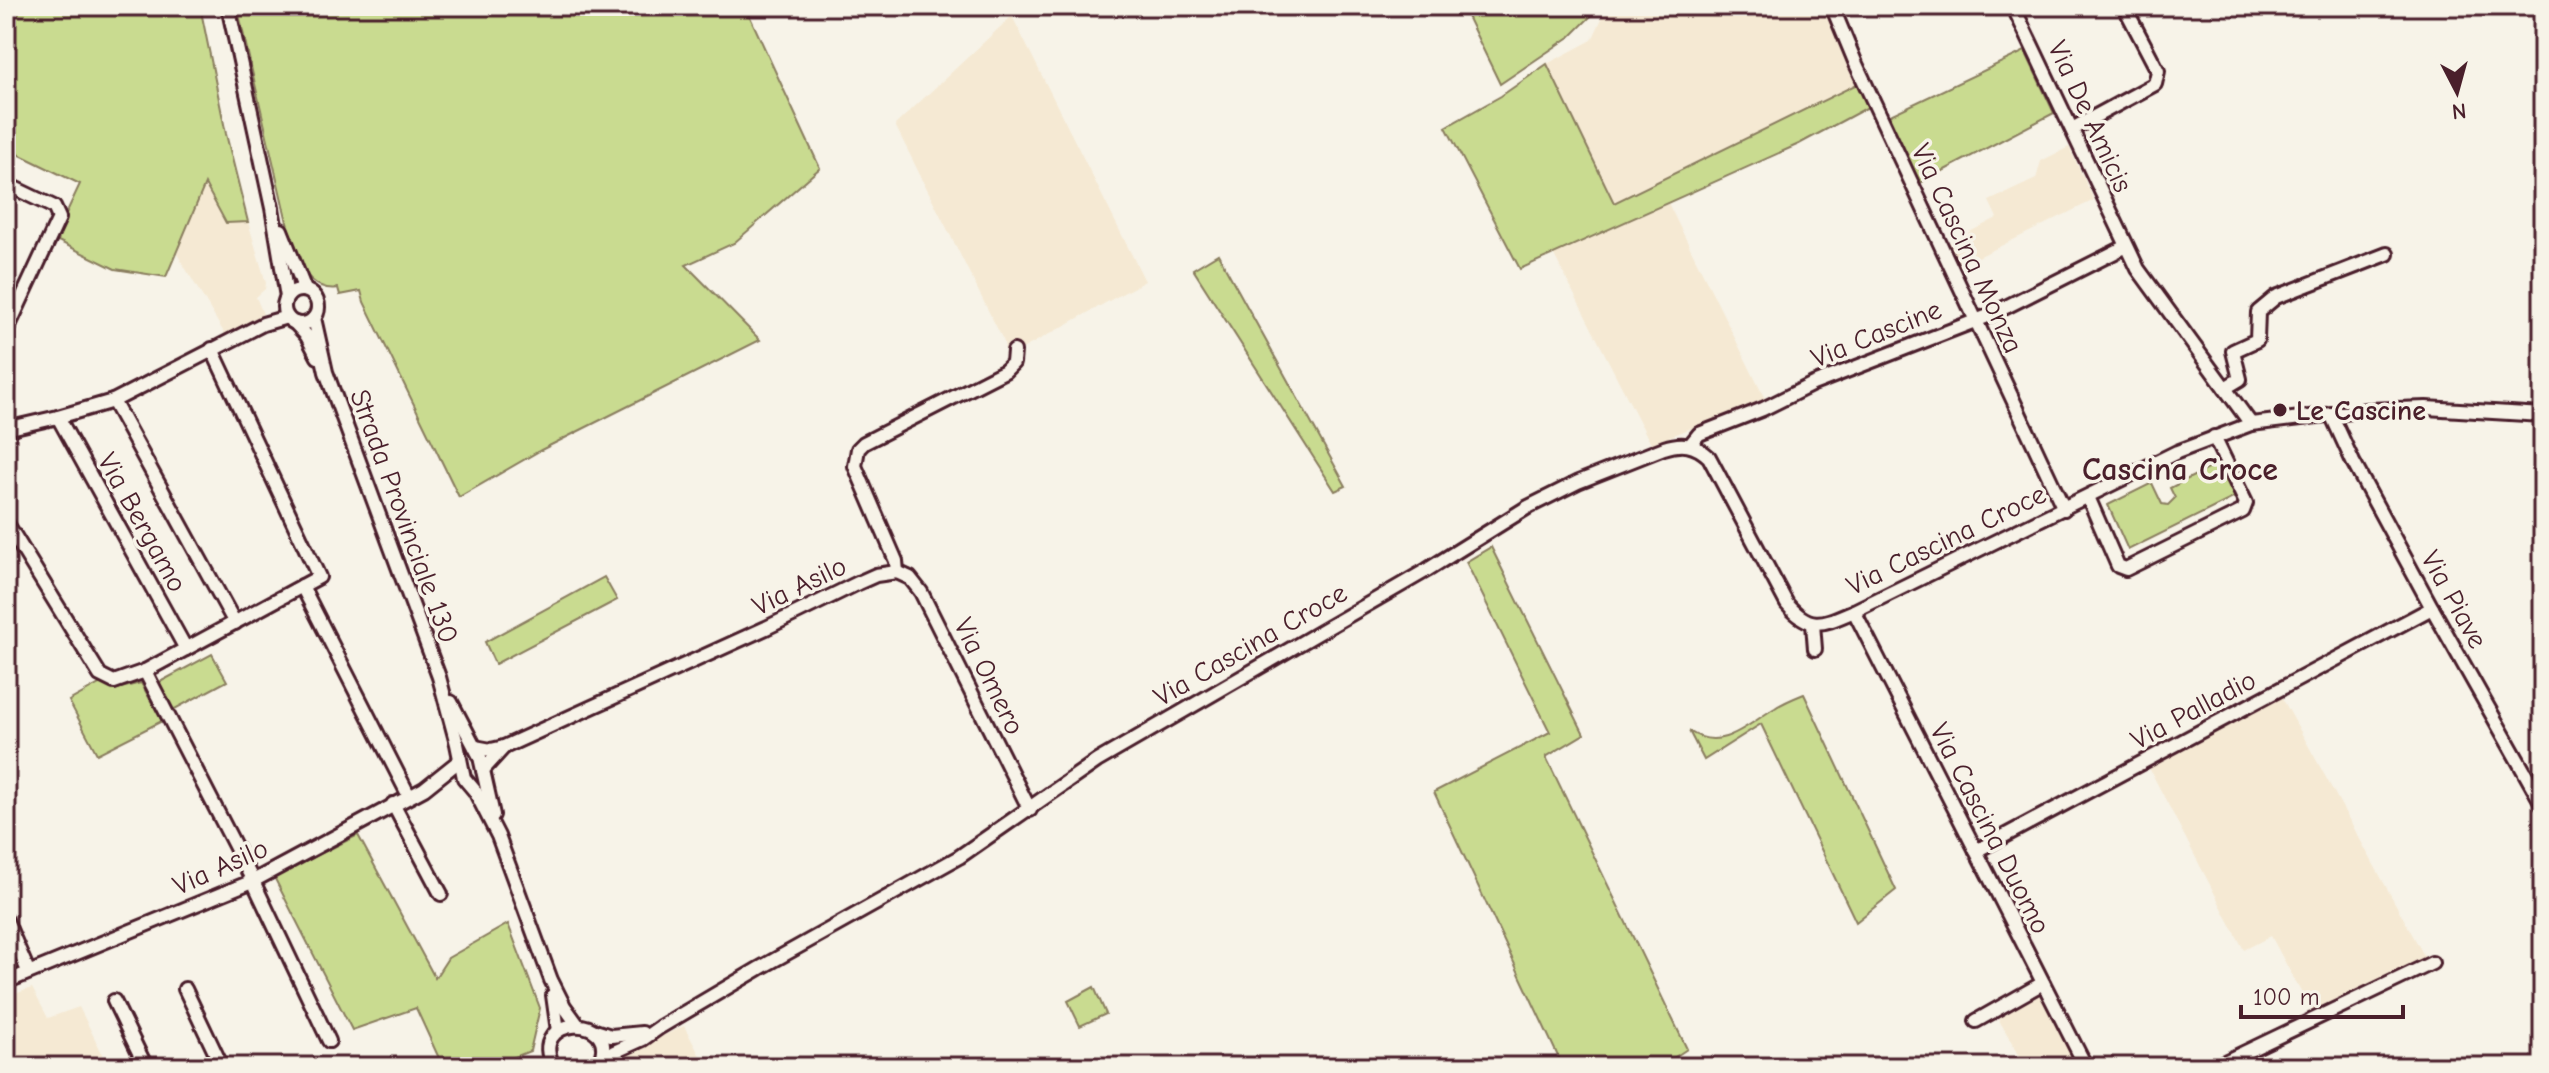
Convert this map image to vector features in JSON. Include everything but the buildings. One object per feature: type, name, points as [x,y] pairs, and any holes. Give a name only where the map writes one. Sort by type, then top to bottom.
[{"type":"street","points":[[228,6],[272,208],[288,311],[306,323],[317,313],[317,301],[305,290],[272,208]]},
{"type":"street","name":"Via Cascina Monza","points":[[1832,6],[2064,509]]},
{"type":"street","name":"Via De Amicis","points":[[2013,6],[2125,247],[2149,286],[2251,424]]},
{"type":"street","points":[[2072,129],[2155,84],[2158,79],[2158,71],[2124,6]]},
{"type":"street","points":[[6,184],[54,207],[59,218],[6,332]]},
{"type":"street","name":"Via Cascine","points":[[1690,445],[1699,434],[1763,409],[1854,366],[1877,360],[1988,316],[2125,247]]},
{"type":"street","points":[[2225,388],[2240,379],[2233,351],[2257,340],[2258,312],[2276,297],[2387,254]]},
{"type":"street","points":[[288,311],[295,291],[305,290]]},
{"type":"street","points":[[6,431],[113,401],[263,324],[270,316],[288,311]]},
{"type":"street","name":"Strada Provinciale 130","points":[[288,311],[307,336],[326,372],[439,677],[467,784],[475,791],[498,836],[551,980],[577,1024]]},
{"type":"street","name":"Strada Provinciale 130","points":[[314,318],[326,372]]},
{"type":"street","points":[[6,522],[100,675],[114,682],[145,671],[319,577],[212,349]]},
{"type":"street","points":[[897,572],[896,561],[855,466],[858,449],[864,443],[1005,371],[1013,363],[1014,351]]},
{"type":"street","points":[[113,401],[235,623]]},
{"type":"street","name":"Via Cascina Croce","points":[[1813,624],[1854,611],[2214,437],[2251,424],[2331,414],[2426,408],[2543,415]]},
{"type":"street","name":"Via Piave","points":[[2331,414],[2353,462],[2432,608],[2543,805]]},
{"type":"street","name":"Via Bergamo","points":[[58,417],[186,649]]},
{"type":"street","points":[[2088,497],[2118,566],[2126,569],[2243,511],[2246,503],[2214,437]]},
{"type":"street","name":"Via Cascina Croce","points":[[599,1064],[614,1052],[643,1039],[760,968],[959,857],[1147,730],[1404,583],[1528,507],[1578,482],[1655,451],[1677,444],[1690,445]]},
{"type":"street","points":[[1690,445],[1709,457],[1787,604],[1802,620],[1813,624],[1815,649]]},
{"type":"street","name":"Via Asilo","points":[[475,747],[491,750],[504,747],[858,583],[876,575],[897,572]]},
{"type":"street","name":"Via Omero","points":[[897,572],[910,578],[921,592],[1030,810]]},
{"type":"street","points":[[302,586],[409,796]]},
{"type":"street","name":"Via Palladio","points":[[1976,851],[2432,608]]},
{"type":"street","name":"Via Cascina Duomo","points":[[1854,611],[2086,1067]]},
{"type":"street","points":[[145,671],[253,881],[329,1041]]},
{"type":"street","name":"Strada Provinciale 130","points":[[439,677],[475,747],[498,836]]},
{"type":"street","name":"Via Asilo","points":[[483,770],[504,747]]},
{"type":"street","name":"Via Asilo","points":[[424,789],[459,761]]},
{"type":"street","name":"Via Asilo","points":[[6,982],[253,881],[424,789],[451,781],[467,784]]},
{"type":"street","points":[[393,804],[441,894]]},
{"type":"street","points":[[6,920],[28,971]]},
{"type":"street","points":[[2214,1067],[2432,963]]},
{"type":"street","name":"Strada Provinciale 130","points":[[551,980],[558,1031]]},
{"type":"street","points":[[1976,1021],[2043,983]]},
{"type":"street","points":[[185,989],[222,1067]]},
{"type":"street","points":[[114,1001],[146,1067]]},
{"type":"street","points":[[542,1067],[553,1037],[558,1031],[577,1024],[595,1031],[603,1045],[599,1064]]},
{"type":"street","name":"Via Cascina Croce","points":[[595,1031],[611,1036],[628,1036],[657,1029]]},
{"type":"street","points":[[549,1053],[554,1067]]},
{"type":"shaded area","points":[[1620,6],[1827,6],[1859,83],[1614,203],[1547,64],[1592,40],[1604,14]]},
{"type":"shaded area","points":[[1012,16],[1145,281],[1006,358],[1004,342],[895,125]]},
{"type":"shaded area","points":[[2069,147],[2094,200],[1956,268],[1953,261],[1943,266],[1936,249],[1997,218],[1989,201],[2036,179],[2041,161]]},
{"type":"shaded area","points":[[205,183],[226,222],[248,222],[266,283],[265,289],[256,297],[263,314],[226,336],[177,254]]},
{"type":"shaded area","points":[[1667,201],[1765,399],[1651,444],[1553,253]]},
{"type":"shaded area","points":[[2281,696],[2427,961],[2314,1016],[2271,936],[2244,950],[2148,766]]},
{"type":"shaded area","points":[[32,988],[48,1018],[79,1007],[109,1067],[9,1067],[6,1061],[6,997]]},
{"type":"shaded area","points":[[2042,988],[2082,1067],[2026,1067],[1996,1015]]},
{"type":"shaded area","points":[[684,1026],[706,1067],[603,1067],[608,1061]]},
{"type":"green space","points":[[6,6],[200,6],[248,222],[226,223],[205,184],[166,277],[115,269],[54,239],[80,184],[6,148]]},
{"type":"green space","points":[[237,6],[745,6],[820,168],[734,243],[686,265],[760,340],[541,450],[459,497],[361,291],[340,295],[338,288],[317,284],[295,257]]},
{"type":"green space","points":[[1462,6],[1601,6],[1571,36],[1500,84]]},
{"type":"green space","points":[[2025,51],[2054,113],[1916,185],[1886,117]]},
{"type":"green space","points":[[1547,64],[1614,203],[1859,83],[1870,106],[1799,144],[1520,269],[1446,127],[1501,96]]},
{"type":"green space","points":[[1218,254],[1346,486],[1335,491],[1193,269]]},
{"type":"green space","points":[[2219,463],[2235,497],[2128,550],[2108,505],[2152,483],[2162,504],[2168,505],[2175,498],[2170,488]]},
{"type":"green space","points":[[1491,547],[1584,734],[1546,757],[1687,1049],[1660,1067],[1563,1067],[1434,792],[1550,732],[1466,562]]},
{"type":"green space","points":[[604,577],[617,600],[495,664],[485,642]]},
{"type":"green space","points":[[212,654],[227,681],[173,710],[158,683]]},
{"type":"green space","points":[[101,683],[117,689],[141,683],[162,721],[97,754],[69,701]]},
{"type":"green space","points":[[1804,694],[1896,890],[1856,922],[1761,724],[1704,760],[1689,731],[1701,737],[1723,738]]},
{"type":"green space","points":[[358,835],[435,978],[448,958],[508,924],[540,1008],[530,1051],[489,1067],[443,1067],[416,1008],[352,1030],[274,877]]},
{"type":"green space","points":[[1094,987],[1106,1014],[1080,1026],[1068,1001]]},
{"type":"place","name":"Le Cascine","points":[[2280,410]]},
{"type":"district","name":"Cascina Croce","points":[[2180,469]]}]
